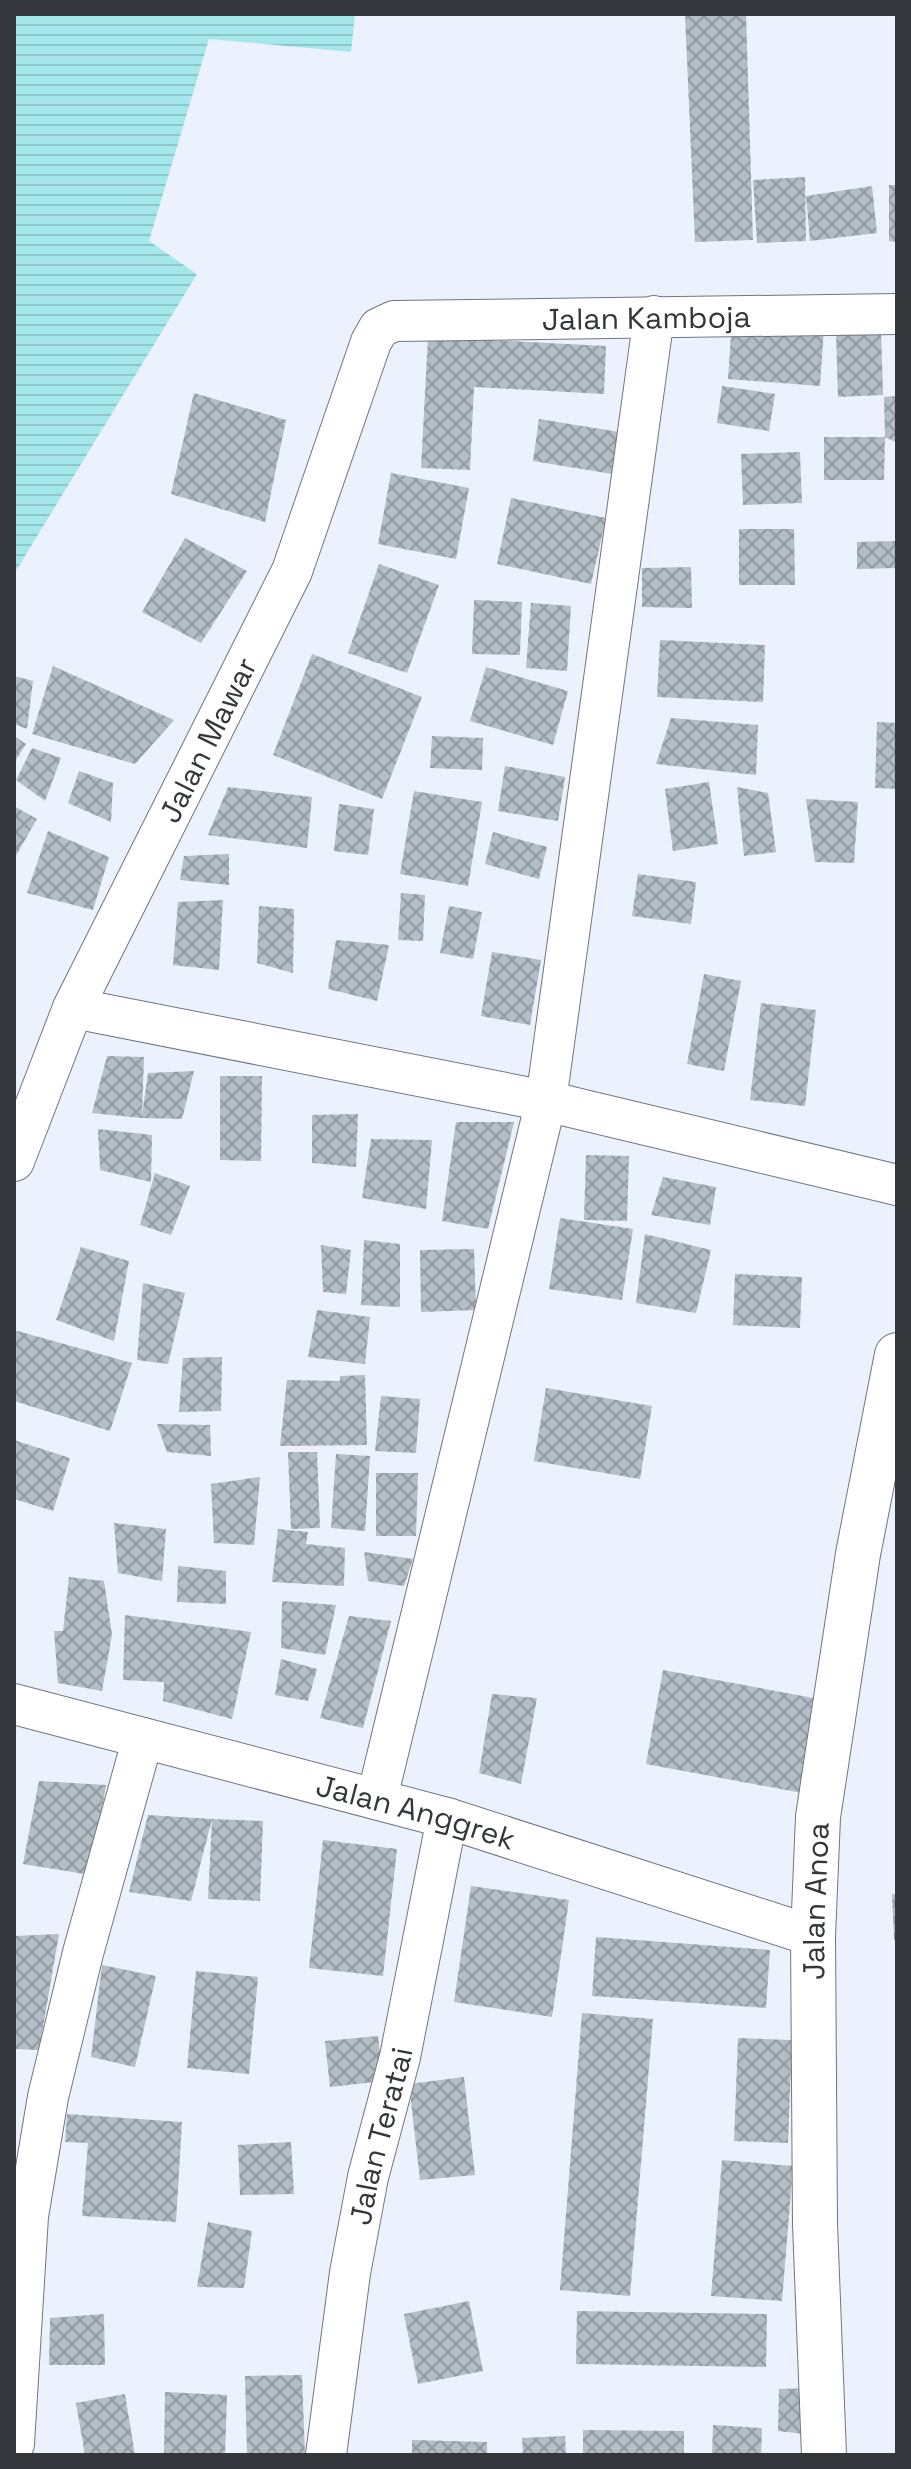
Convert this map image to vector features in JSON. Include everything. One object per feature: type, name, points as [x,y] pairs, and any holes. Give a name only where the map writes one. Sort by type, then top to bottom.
[{"type":"highway","name":"Jalan Anoa","points":[[824,2455],[815,2224],[813,1936],[818,1817],[858,1554],[897,1355]]},
{"type":"street","name":"Jalan Kamboja","points":[[394,321],[897,314]]},
{"type":"street","points":[[377,1798],[546,1101],[654,316]]},
{"type":"street","name":"Jalan Mawar","points":[[14,1161],[73,1008],[292,571],[371,342],[379,328],[394,321]]},
{"type":"street","points":[[73,1008],[546,1101],[897,1185]]},
{"type":"street","name":"Jalan Anggrek","points":[[14,1704],[447,1818],[813,1936]]},
{"type":"street","points":[[14,2444],[28,2216],[48,2097],[83,1953],[143,1738]]},
{"type":"street","name":"Jalan Teratai","points":[[326,2455],[350,2273],[368,2177],[400,2057],[447,1818]]},
{"type":"water","points":[[14,14],[355,14],[351,52],[209,39],[149,241],[197,274],[14,574]]},
{"type":"building","points":[[685,14],[746,14],[753,240],[695,242]]},
{"type":"building","points":[[805,177],[806,241],[757,243],[753,180]]},
{"type":"building","points":[[889,185],[897,185],[897,242],[889,241]]},
{"type":"building","points":[[872,186],[877,233],[810,241],[806,196]]},
{"type":"building","points":[[732,321],[824,327],[820,386],[728,379]]},
{"type":"building","points":[[881,331],[883,395],[838,397],[836,333]]},
{"type":"building","points":[[428,337],[606,346],[604,394],[474,387],[470,470],[421,468]]},
{"type":"building","points":[[722,386],[775,394],[769,431],[717,423]]},
{"type":"building","points":[[194,393],[286,420],[265,522],[171,494]]},
{"type":"building","points":[[897,396],[897,443],[885,437],[884,397]]},
{"type":"building","points":[[539,419],[619,432],[612,474],[533,461]]},
{"type":"building","points":[[824,437],[885,437],[884,480],[824,480]]},
{"type":"building","points":[[800,452],[802,503],[743,505],[741,454]]},
{"type":"building","points":[[391,473],[469,488],[456,559],[378,544]]},
{"type":"building","points":[[511,498],[606,518],[591,584],[497,564]]},
{"type":"building","points":[[739,529],[794,529],[795,585],[739,585]]},
{"type":"building","points":[[185,538],[247,571],[201,643],[142,612]]},
{"type":"building","points":[[897,541],[897,568],[857,569],[857,542]]},
{"type":"building","points":[[379,564],[439,585],[407,673],[348,653]]},
{"type":"building","points":[[691,567],[692,608],[642,607],[642,568]]},
{"type":"building","points":[[474,600],[522,602],[520,655],[472,654]]},
{"type":"building","points":[[531,603],[571,606],[567,671],[526,668]]},
{"type":"building","points":[[660,640],[765,645],[763,702],[657,697]]},
{"type":"building","points":[[312,654],[422,697],[382,799],[273,755]]},
{"type":"building","points":[[53,666],[174,720],[135,764],[32,734]]},
{"type":"building","points":[[486,667],[568,691],[553,745],[470,721]]},
{"type":"building","points":[[14,676],[33,681],[27,729],[14,724]]},
{"type":"building","points":[[671,718],[758,725],[756,775],[656,764]]},
{"type":"building","points":[[877,722],[897,723],[897,789],[875,788]]},
{"type":"building","points":[[14,736],[26,744],[14,763]]},
{"type":"building","points":[[432,736],[483,738],[482,770],[430,768]]},
{"type":"building","points":[[32,748],[61,758],[45,801],[16,780]]},
{"type":"building","points":[[505,766],[565,777],[558,821],[498,811]]},
{"type":"building","points":[[79,771],[113,783],[111,822],[68,803]]},
{"type":"building","points":[[709,782],[718,844],[673,851],[665,789]]},
{"type":"building","points":[[228,787],[312,797],[307,848],[208,835]]},
{"type":"building","points":[[737,787],[768,793],[776,852],[744,856]]},
{"type":"building","points":[[414,791],[482,802],[468,886],[400,874]]},
{"type":"building","points":[[806,799],[858,802],[854,863],[815,862]]},
{"type":"building","points":[[339,804],[374,809],[368,855],[334,851]]},
{"type":"building","points":[[14,806],[37,819],[14,859]]},
{"type":"building","points":[[48,831],[109,857],[93,910],[27,893]]},
{"type":"building","points":[[493,832],[547,847],[539,879],[485,864]]},
{"type":"building","points":[[229,854],[229,885],[180,880],[184,856]]},
{"type":"building","points":[[638,874],[696,882],[691,924],[632,916]]},
{"type":"building","points":[[401,893],[425,895],[423,941],[398,940]]},
{"type":"building","points":[[223,900],[219,970],[173,965],[178,902]]},
{"type":"building","points":[[259,906],[294,909],[293,973],[257,963]]},
{"type":"building","points":[[449,906],[482,912],[473,959],[440,953]]},
{"type":"building","points":[[336,940],[389,945],[377,1001],[328,989]]},
{"type":"building","points":[[492,952],[541,960],[530,1025],[481,1016]]},
{"type":"building","points":[[704,974],[741,981],[724,1071],[687,1064]]},
{"type":"building","points":[[761,1003],[816,1010],[805,1106],[750,1100]]},
{"type":"building","points":[[107,1056],[144,1057],[142,1115],[148,1073],[194,1071],[182,1119],[92,1113]]},
{"type":"building","points":[[220,1076],[262,1076],[261,1161],[220,1160]]},
{"type":"building","points":[[358,1114],[356,1167],[312,1163],[312,1115]]},
{"type":"building","points":[[456,1122],[514,1122],[488,1229],[442,1221]]},
{"type":"building","points":[[98,1129],[152,1135],[151,1182],[100,1170]]},
{"type":"building","points":[[371,1139],[432,1140],[426,1209],[362,1198]]},
{"type":"building","points":[[586,1155],[629,1156],[627,1221],[584,1220]]},
{"type":"building","points":[[155,1173],[190,1186],[171,1235],[140,1225]]},
{"type":"building","points":[[663,1177],[716,1187],[710,1225],[651,1215]]},
{"type":"building","points":[[560,1218],[633,1229],[622,1300],[549,1289]]},
{"type":"building","points":[[645,1234],[711,1250],[696,1313],[636,1303]]},
{"type":"building","points":[[364,1240],[400,1244],[400,1307],[361,1305]]},
{"type":"building","points":[[321,1245],[351,1250],[346,1294],[323,1292]]},
{"type":"building","points":[[81,1247],[129,1261],[114,1341],[56,1320]]},
{"type":"building","points":[[474,1249],[476,1310],[421,1312],[420,1250]]},
{"type":"building","points":[[735,1274],[802,1277],[800,1328],[733,1325]]},
{"type":"building","points":[[143,1283],[185,1293],[168,1364],[137,1360]]},
{"type":"building","points":[[317,1310],[370,1317],[365,1364],[308,1357]]},
{"type":"building","points":[[14,1330],[132,1363],[110,1431],[14,1401]]},
{"type":"building","points":[[222,1357],[221,1411],[179,1412],[183,1358]]},
{"type":"building","points":[[365,1375],[367,1445],[280,1446],[287,1380],[340,1381],[340,1376]]},
{"type":"building","points":[[546,1388],[652,1406],[640,1479],[534,1461]]},
{"type":"building","points":[[381,1396],[420,1399],[416,1453],[375,1451]]},
{"type":"building","points":[[157,1424],[210,1425],[211,1456],[167,1452]]},
{"type":"building","points":[[14,1440],[70,1458],[53,1511],[14,1499]]},
{"type":"building","points":[[288,1452],[317,1452],[320,1528],[291,1529]]},
{"type":"building","points":[[336,1454],[370,1456],[365,1531],[331,1528]]},
{"type":"building","points":[[376,1473],[418,1473],[416,1536],[376,1536]]},
{"type":"building","points":[[260,1477],[254,1545],[214,1543],[211,1484]]},
{"type":"building","points":[[114,1523],[166,1529],[162,1581],[118,1573]]},
{"type":"building","points":[[278,1529],[308,1532],[306,1544],[345,1548],[344,1586],[272,1582]]},
{"type":"building","points":[[364,1552],[413,1559],[404,1586],[368,1581]]},
{"type":"building","points":[[178,1566],[226,1571],[226,1604],[177,1602]]},
{"type":"building","points":[[69,1577],[104,1581],[112,1635],[102,1691],[58,1683],[54,1631],[63,1631]]},
{"type":"building","points":[[282,1601],[336,1605],[325,1655],[281,1648]]},
{"type":"building","points":[[125,1615],[251,1632],[232,1719],[163,1701],[164,1682],[123,1680]]},
{"type":"building","points":[[349,1616],[391,1621],[363,1728],[320,1718]]},
{"type":"building","points":[[281,1659],[317,1669],[308,1701],[275,1695]]},
{"type":"building","points":[[663,1670],[819,1699],[802,1793],[646,1764]]},
{"type":"building","points":[[492,1694],[537,1698],[521,1784],[479,1773]]},
{"type":"building","points":[[39,1781],[106,1785],[91,1875],[23,1864]]},
{"type":"building","points":[[148,1815],[212,1819],[191,1901],[129,1892]]},
{"type":"building","points":[[212,1819],[263,1821],[260,1901],[208,1899]]},
{"type":"building","points":[[323,1840],[397,1849],[383,1976],[309,1968]]},
{"type":"building","points":[[471,1886],[569,1900],[552,2017],[454,2002]]},
{"type":"building","points":[[892,1894],[897,1894],[897,1940],[894,1940]]},
{"type":"building","points":[[59,1934],[39,2050],[14,2049],[14,1936]]},
{"type":"building","points":[[596,1937],[770,1950],[766,2008],[592,1996]]},
{"type":"building","points":[[102,1965],[156,1976],[135,2067],[91,2057]]},
{"type":"building","points":[[196,1971],[258,1977],[249,2074],[187,2068]]},
{"type":"building","points":[[582,2013],[653,2019],[630,2296],[560,2290]]},
{"type":"building","points":[[378,2036],[383,2081],[330,2087],[325,2041]]},
{"type":"building","points":[[738,2038],[792,2040],[788,2143],[734,2141]]},
{"type":"building","points":[[464,2077],[475,2175],[420,2180],[409,2084]]},
{"type":"building","points":[[67,2114],[182,2122],[176,2222],[82,2216],[88,2143],[65,2142]]},
{"type":"building","points":[[291,2142],[294,2194],[240,2195],[238,2145]]},
{"type":"building","points":[[722,2160],[793,2166],[782,2301],[711,2296]]},
{"type":"building","points":[[208,2222],[252,2231],[244,2288],[197,2287]]},
{"type":"building","points":[[469,2301],[483,2371],[418,2384],[404,2314]]},
{"type":"building","points":[[577,2311],[767,2314],[766,2367],[576,2364]]},
{"type":"building","points":[[104,2314],[105,2365],[49,2365],[50,2318]]},
{"type":"building","points":[[302,2375],[305,2455],[247,2455],[245,2376]]},
{"type":"building","points":[[810,2388],[812,2435],[778,2431],[779,2389]]},
{"type":"building","points":[[165,2392],[227,2395],[225,2455],[164,2455]]},
{"type":"building","points":[[125,2394],[135,2455],[85,2455],[76,2403]]},
{"type":"building","points":[[713,2425],[762,2428],[761,2455],[712,2455]]},
{"type":"building","points":[[583,2430],[684,2431],[684,2455],[583,2455]]},
{"type":"building","points":[[565,2436],[566,2455],[523,2455],[522,2438]]},
{"type":"building","points":[[412,2440],[487,2442],[487,2455],[412,2455]]}]
